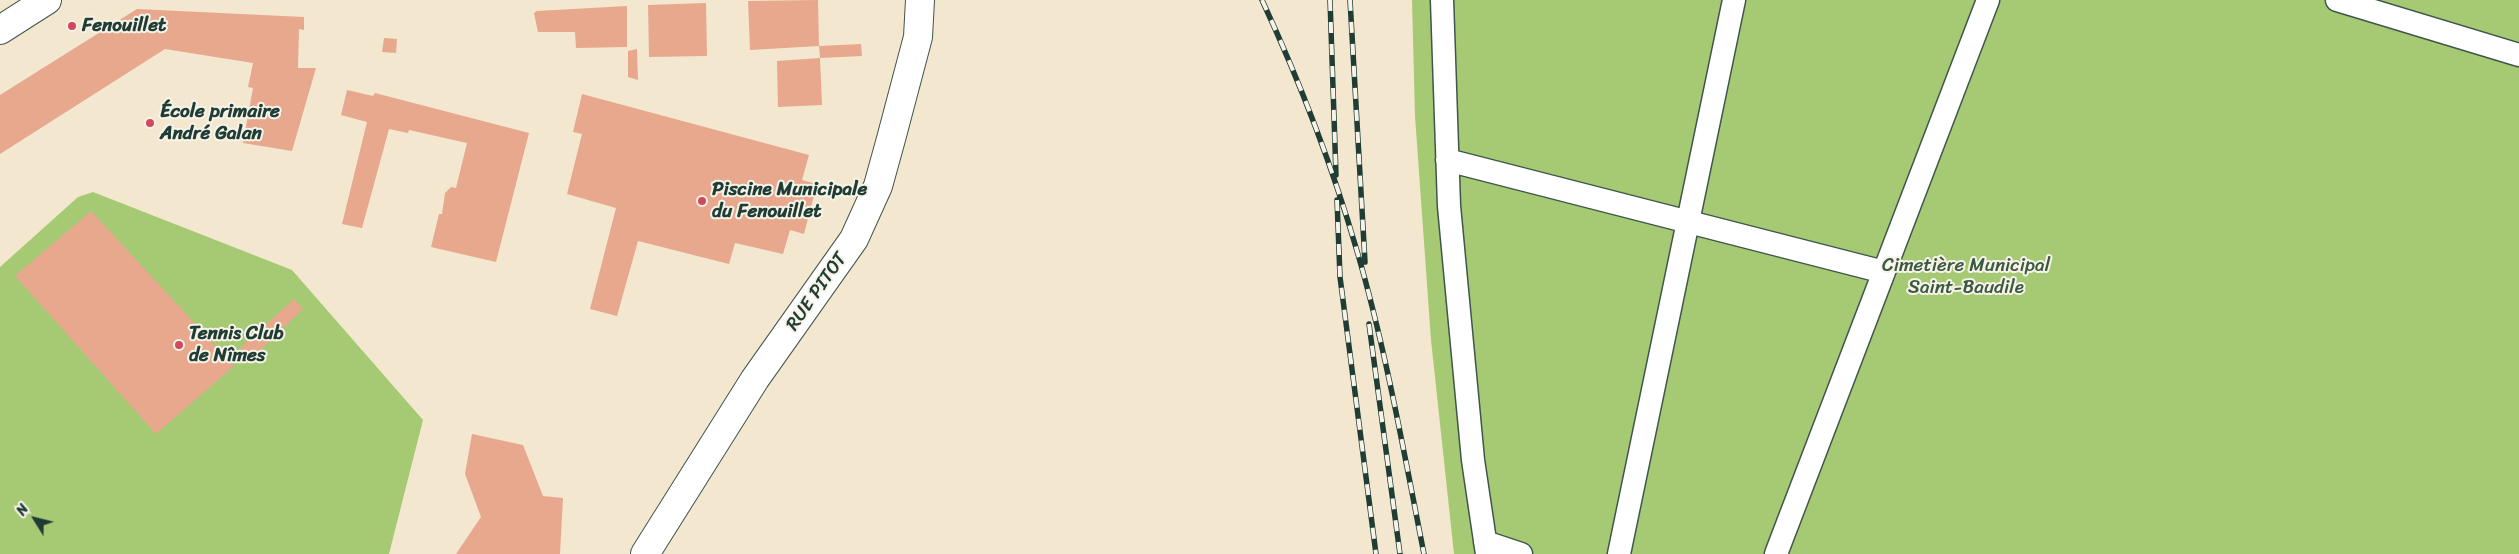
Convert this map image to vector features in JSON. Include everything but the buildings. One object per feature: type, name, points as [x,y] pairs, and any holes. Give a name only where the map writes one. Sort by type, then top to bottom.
[{"type":"street","points":[[0,30],[47,0]]},
{"type":"street","name":"RUE PITOT","points":[[645,554],[755,379],[854,239],[878,186],[891,139],[918,37],[920,0]]},
{"type":"lane","points":[[1442,0],[1449,206],[1473,460],[1486,548],[1521,554]]},
{"type":"lane","points":[[1619,554],[1734,0]]},
{"type":"lane","points":[[1778,553],[1988,0]]},
{"type":"lane","points":[[2337,0],[2519,55]]},
{"type":"lane","points":[[1447,160],[1884,272]]},
{"type":"green space","name":"Cimetière Municipal Saint-Baudile","points":[[1412,0],[2519,0],[2519,554],[1454,554],[1431,340],[1415,116]]},
{"type":"green space","name":"Tennis Club de Nîmes","points":[[93,192],[292,270],[423,420],[389,554],[0,554],[0,267],[78,197]]},
{"type":"railway","points":[[1262,0],[1314,124],[1337,187],[1357,251],[1386,364],[1424,554]]},
{"type":"railway","points":[[1330,0],[1336,175]]},
{"type":"railway","points":[[1350,0],[1365,262]]},
{"type":"railway","points":[[1337,200],[1340,277],[1376,554]]},
{"type":"railway","points":[[1369,324],[1400,554]]},
{"type":"place","name":"Fenouillet","points":[[72,26]]},
{"type":"place","name":"École primaire André Galan","points":[[150,123]]},
{"type":"place","name":"Piscine Municipale du Fenouillet","points":[[702,201]]},
{"type":"place","name":"Tennis Club de Nîmes","points":[[179,345]]}]
